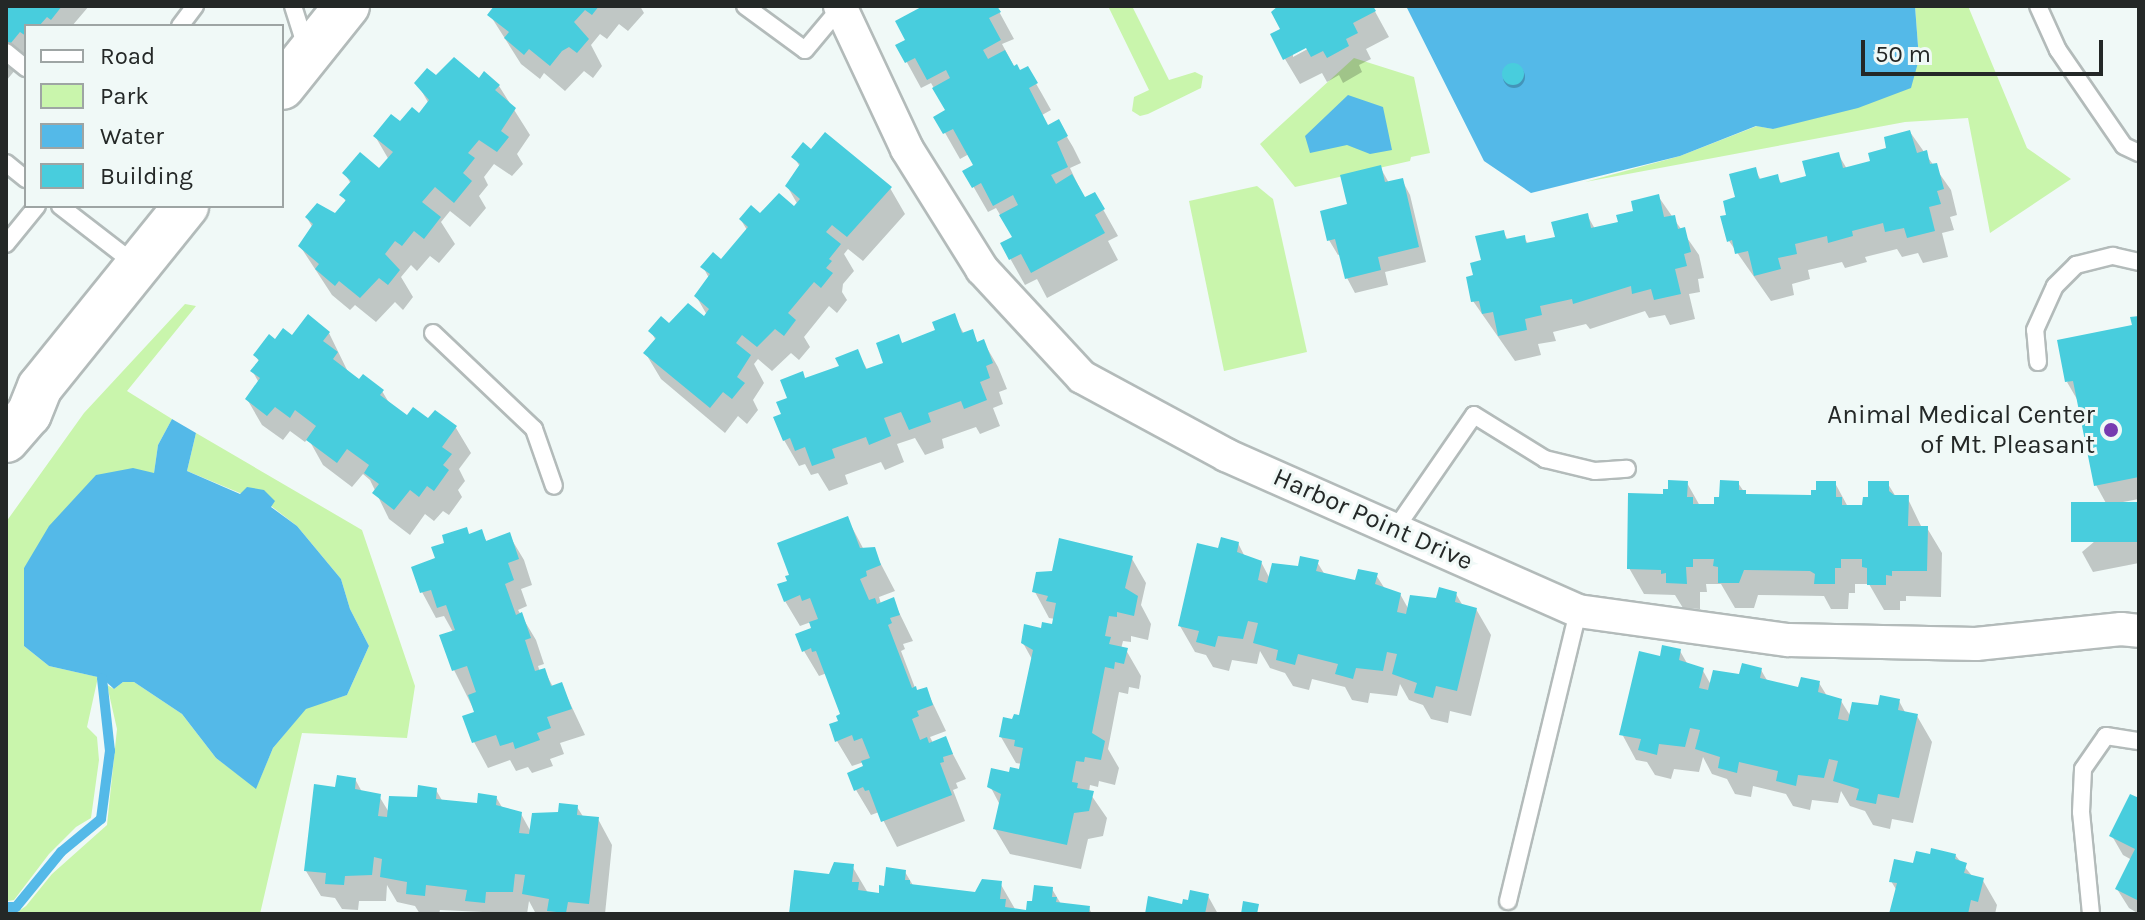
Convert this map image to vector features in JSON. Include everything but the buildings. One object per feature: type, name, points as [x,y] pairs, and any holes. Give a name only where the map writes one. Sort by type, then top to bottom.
[{"type":"main road","points":[[295,70],[347,6]]},
{"type":"main road","points":[[6,440],[29,414],[23,397],[184,208]]},
{"type":"street","name":"Harbor Point Drive","points":[[841,6],[907,149],[982,269],[1082,377],[1226,455],[1578,611],[1788,640],[1976,644],[2133,628]]},
{"type":"lane","points":[[182,24],[195,6]]},
{"type":"lane","points":[[293,6],[295,70]]},
{"type":"lane","points":[[745,6],[805,50],[841,6]]},
{"type":"lane","points":[[2038,6],[2058,50],[2124,146],[2139,153]]},
{"type":"lane","points":[[6,52],[24,66]]},
{"type":"lane","points":[[6,163],[24,177]]},
{"type":"lane","points":[[6,244],[35,208]]},
{"type":"lane","points":[[63,208],[137,267]]},
{"type":"lane","points":[[2038,362],[2035,330],[2055,286],[2076,265],[2113,256],[2139,262]]},
{"type":"lane","points":[[433,333],[534,429],[554,486]]},
{"type":"lane","points":[[1396,528],[1474,415],[1545,459],[1595,471],[1627,469]]},
{"type":"lane","points":[[1508,901],[1578,611]]},
{"type":"lane","points":[[2091,914],[2081,812],[2083,769],[2106,736],[2139,741]]},
{"type":"green space","points":[[1108,6],[1132,6],[1169,80],[1195,72],[1203,76],[1201,88],[1148,114],[1140,116],[1132,111],[1134,97],[1149,90]]},
{"type":"green space","points":[[1915,6],[1968,6],[2027,148],[2071,179],[1990,233],[1968,118],[1905,122],[1585,182],[1680,156],[1757,126],[1773,129],[1919,59]]},
{"type":"green space","points":[[1354,58],[1414,77],[1430,153],[1411,157],[1410,161],[1295,187],[1260,144]]},
{"type":"green space","points":[[1257,186],[1273,199],[1307,352],[1224,371],[1189,201]]},
{"type":"green space","points":[[185,304],[196,306],[127,391],[172,419],[158,445],[154,473],[24,568],[24,646],[49,666],[98,677],[87,727],[97,737],[99,760],[91,818],[76,827],[49,854],[14,900],[8,901],[6,522],[84,413]]},
{"type":"green space","points":[[196,433],[362,530],[415,686],[407,738],[302,733],[260,914],[15,914],[26,906],[52,874],[107,825],[117,729],[107,685],[114,689],[123,682],[134,682],[182,714],[216,758],[256,788],[273,748],[306,708],[347,695],[369,646],[350,609],[341,579],[297,526],[271,506],[187,471]]},
{"type":"water","points":[[1406,6],[1915,6],[1919,59],[1911,88],[1858,108],[1773,129],[1756,126],[1680,156],[1531,193],[1484,161]]},
{"type":"water","points":[[1348,95],[1383,107],[1392,150],[1370,154],[1347,145],[1310,153],[1305,136]]},
{"type":"water","points":[[172,419],[196,433],[187,471],[240,494],[247,487],[264,490],[275,501],[271,507],[297,526],[341,579],[350,609],[369,646],[347,695],[306,709],[273,748],[256,789],[216,758],[182,714],[134,682],[123,682],[114,689],[102,678],[49,666],[24,646],[24,568],[49,526],[96,475],[133,468],[154,473],[158,445]]},
{"type":"waterway","points":[[6,907],[16,907],[61,852],[101,819],[110,751],[102,678]]},
{"type":"place","name":"Animal Medical Center of Mt. Pleasant","points":[[2111,430]]}]
